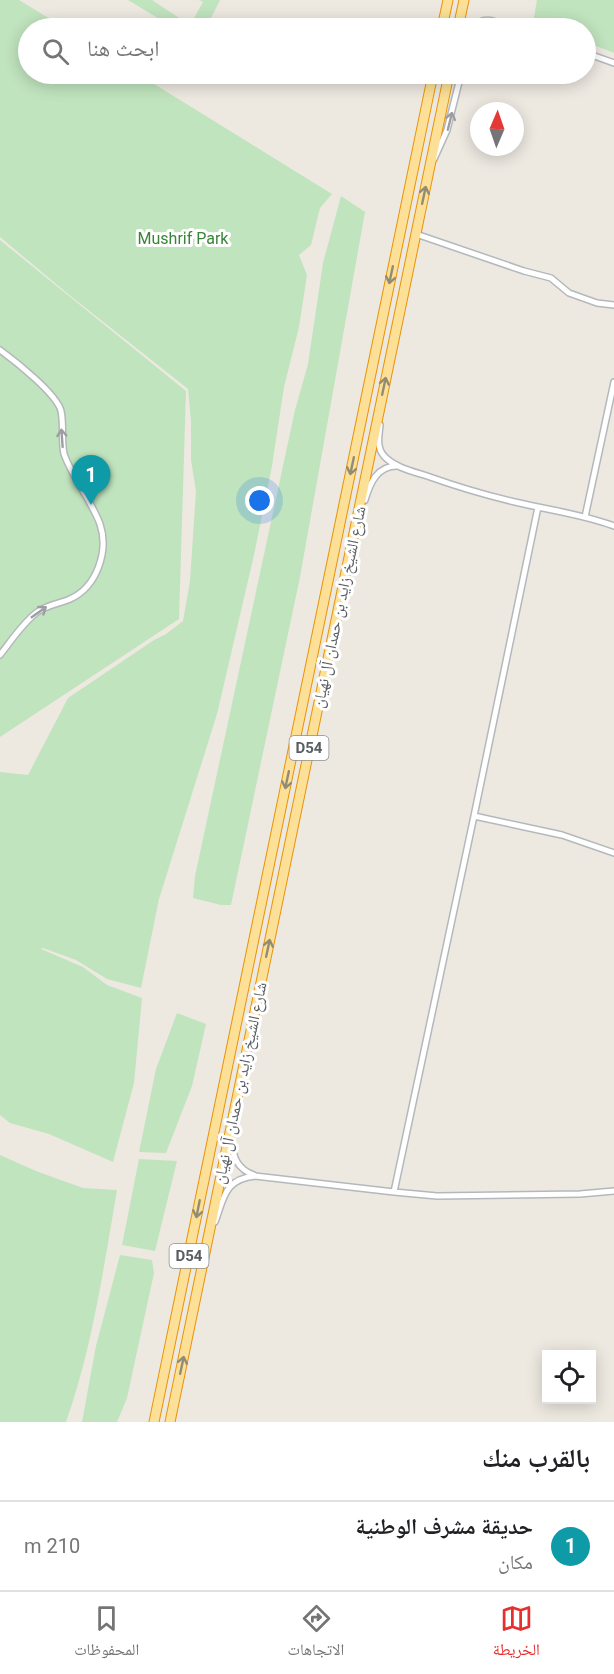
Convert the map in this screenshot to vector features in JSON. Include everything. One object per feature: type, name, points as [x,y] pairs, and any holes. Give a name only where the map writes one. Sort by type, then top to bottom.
[{"type":"highway","points":[[444,18],[448,0]]},
{"type":"highway","points":[[460,18],[464,0]]},
{"type":"highway","name":"شارع الشيخ زايد بن حمدان آل نهيان","points":[[154,1422],[431,84]]},
{"type":"highway","name":"شارع الشيخ زايد بن حمدان آل نهيان","points":[[170,1422],[446,84]]},
{"type":"street","points":[[596,57],[614,63]]},
{"type":"street","points":[[430,165],[447,130],[458,84]]},
{"type":"street","points":[[416,234],[551,278],[575,295],[597,303],[614,305]]},
{"type":"street","points":[[0,350],[21,367],[57,403],[61,414],[64,454],[99,522],[103,544],[101,561],[96,574],[86,587],[73,597],[36,612],[0,655]]},
{"type":"street","points":[[585,517],[614,382]]},
{"type":"street","points":[[380,408],[379,447],[382,454],[401,467]]},
{"type":"street","points":[[355,527],[374,477],[389,466],[401,467],[472,490],[614,526]]},
{"type":"street","points":[[394,1192],[538,507]]},
{"type":"street","points":[[474,816],[562,835],[614,853]]},
{"type":"street","points":[[230,1132],[236,1161],[241,1168],[255,1176]]},
{"type":"street","points":[[207,1242],[228,1187],[241,1179],[255,1176],[394,1192],[465,1196],[614,1191]]},
{"type":"green space","name":"Mushrif Park","points":[[0,0],[19,0],[49,18],[18,18],[18,84],[154,84],[332,194],[320,208],[311,245],[299,255],[307,275],[299,327],[284,387],[272,466],[254,555],[217,714],[159,899],[141,988],[107,979],[76,960],[41,949],[83,967],[107,985],[142,998],[134,1083],[113,1162],[49,1134],[10,1123],[0,1115],[0,772],[28,775],[68,698],[183,621],[190,581],[196,491],[191,460],[188,389],[0,237]]},
{"type":"green space","points":[[128,0],[152,0],[179,18],[158,18]]},
{"type":"green space","points":[[199,0],[220,0],[211,18],[194,18],[203,2]]},
{"type":"green space","points":[[537,0],[614,0],[614,53],[596,46],[596,18],[534,18]]},
{"type":"green space","points":[[341,196],[365,212],[300,577],[231,905],[221,905],[193,898],[195,876],[295,410],[308,364],[323,263]]},
{"type":"green space","points":[[0,240],[186,391],[179,619],[0,737]]},
{"type":"green space","points":[[177,1013],[206,1024],[192,1086],[166,1153],[139,1152],[156,1069]]},
{"type":"green space","points":[[0,1155],[83,1188],[117,1190],[90,1337],[66,1422],[0,1422]]},
{"type":"green space","points":[[139,1159],[177,1161],[155,1251],[122,1245]]},
{"type":"green space","points":[[120,1255],[152,1260],[154,1273],[127,1398],[117,1422],[82,1422],[96,1346]]},
{"type":"place","name":"حديقة مشرف الوطنية","points":[[91,505]]}]
